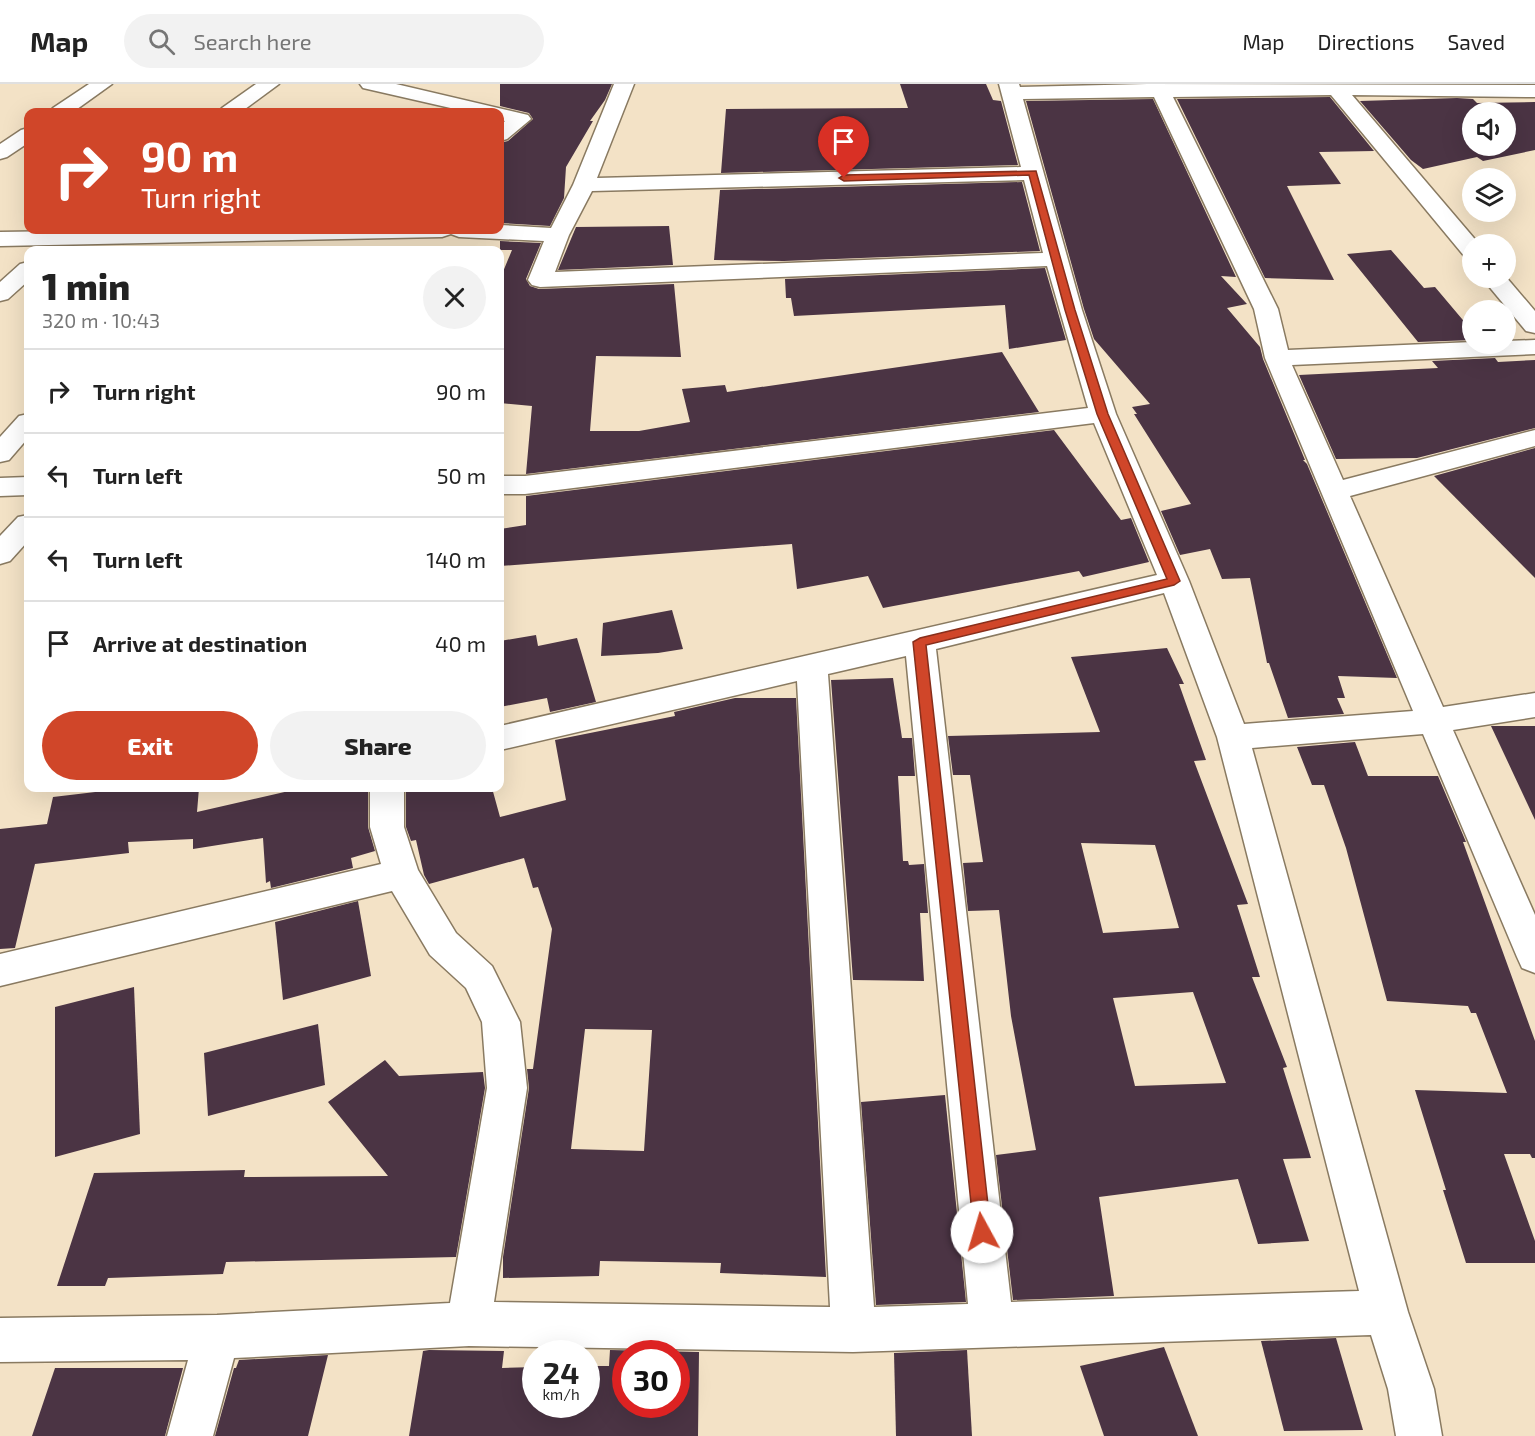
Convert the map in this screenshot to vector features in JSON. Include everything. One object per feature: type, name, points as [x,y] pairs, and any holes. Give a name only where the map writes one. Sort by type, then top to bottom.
[{"type":"street","points":[[66,108],[102,84]]},
{"type":"street","points":[[235,108],[269,84]]},
{"type":"street","points":[[370,84],[475,108]]},
{"type":"street","points":[[624,84],[584,185],[558,235],[540,280],[1056,259]]},
{"type":"street","points":[[1334,87],[1462,239]]},
{"type":"street","points":[[1419,1436],[1411,1389],[1386,1312],[1233,737],[1174,581],[1103,414],[1056,259],[1010,89],[1334,87],[1535,91]]},
{"type":"street","points":[[1159,89],[1266,309],[1277,358],[1535,957]]},
{"type":"street","points":[[504,115],[521,119],[504,132]]},
{"type":"street","points":[[0,153],[24,137]]},
{"type":"street","points":[[584,185],[1033,173]]},
{"type":"street","points":[[504,232],[558,235]]},
{"type":"street","points":[[0,239],[185,243],[332,241],[363,234]]},
{"type":"street","points":[[0,294],[24,273]]},
{"type":"street","points":[[1503,288],[1535,326]]},
{"type":"street","points":[[1277,358],[1535,347]]},
{"type":"street","points":[[504,485],[525,485],[1103,414]]},
{"type":"street","points":[[0,454],[24,427]]},
{"type":"street","points":[[1335,490],[1535,438]]},
{"type":"street","points":[[0,487],[24,486]]},
{"type":"street","points":[[0,554],[24,528]]},
{"type":"street","points":[[504,737],[1174,581]]},
{"type":"street","points":[[920,642],[992,1326]]},
{"type":"street","points":[[812,667],[853,1330]]},
{"type":"street","points":[[1233,737],[1433,721],[1535,705]]},
{"type":"street","points":[[387,792],[387,827],[401,874],[443,944],[479,977],[501,1022],[507,1088],[469,1324]]},
{"type":"street","points":[[0,970],[401,874]]},
{"type":"street","points":[[0,1341],[217,1337],[469,1324],[853,1330],[1386,1312]]},
{"type":"street","points":[[190,1436],[217,1337]]},
{"type":"building","points":[[500,84],[612,84],[566,167],[564,198],[550,226],[504,223],[504,142],[533,119],[529,113],[500,106]]},
{"type":"building","points":[[900,84],[986,84],[993,100],[1001,101],[1018,165],[721,173],[726,109],[908,108]]},
{"type":"building","points":[[1330,97],[1374,151],[1319,152],[1341,184],[1287,186],[1334,280],[1265,278],[1177,99]]},
{"type":"building","points":[[1153,99],[1236,277],[1221,276],[1247,304],[1227,308],[1260,347],[1305,460],[1303,460],[1307,464],[1397,678],[1338,676],[1345,698],[1337,698],[1344,714],[1288,718],[1269,663],[1267,663],[1250,578],[1222,579],[1210,549],[1180,555],[1161,511],[1191,504],[1134,414],[1137,414],[1132,407],[1150,404],[1094,339],[1084,309],[1026,101]]},
{"type":"building","points":[[1473,99],[1476,102],[1462,102],[1462,156],[1507,156],[1483,161],[1477,157],[1423,169],[1411,160],[1360,101]]},
{"type":"building","points":[[1516,102],[1535,102],[1535,150],[1516,154]]},
{"type":"building","points":[[1022,182],[1040,251],[784,261],[714,260],[720,190]]},
{"type":"building","points":[[669,226],[673,265],[558,270],[576,227]]},
{"type":"building","points":[[500,241],[541,243],[526,279],[530,286],[539,289],[674,284],[681,357],[596,356],[590,431],[639,431],[690,422],[682,389],[725,385],[727,392],[1002,352],[1039,412],[526,474],[532,406],[504,403],[504,269],[512,250],[504,250],[504,246],[500,246]]},
{"type":"building","points":[[1391,250],[1424,288],[1435,287],[1462,319],[1462,340],[1418,342],[1347,254]]},
{"type":"building","points":[[1045,268],[1066,340],[1009,349],[1005,305],[794,316],[791,298],[786,298],[785,279]]},
{"type":"building","points":[[1495,358],[1498,362],[1535,360],[1535,428],[1417,458],[1336,459],[1299,375],[1438,368],[1432,361]]},
{"type":"building","points":[[1054,430],[1121,520],[1131,518],[1149,562],[1083,577],[1079,571],[883,608],[868,576],[797,589],[792,544],[504,566],[504,528],[526,525],[526,496]]},
{"type":"building","points":[[1535,448],[1535,578],[1434,476]]},
{"type":"building","points":[[672,610],[683,649],[658,653],[601,656],[603,623]]},
{"type":"building","points":[[536,635],[538,646],[577,638],[596,702],[550,712],[547,698],[504,706],[504,640]]},
{"type":"building","points":[[1167,648],[1184,684],[1179,684],[1206,760],[1194,761],[1248,904],[1237,905],[1260,977],[1252,977],[1287,1067],[1283,1068],[1311,1158],[1283,1159],[1309,1241],[1258,1244],[1238,1179],[1099,1197],[1114,1296],[1013,1300],[996,1155],[1036,1150],[1011,1016],[999,910],[968,911],[963,863],[983,862],[970,775],[953,775],[948,736],[1100,732],[1071,657]],"holes":[[[1081,843],[1155,845],[1179,928],[1103,933]],[[1193,992],[1226,1083],[1135,1086],[1113,998]]]},
{"type":"building","points":[[893,678],[902,738],[912,738],[915,776],[898,776],[903,861],[908,861],[909,865],[924,864],[928,913],[920,913],[924,981],[853,980],[831,680]]},
{"type":"building","points":[[735,698],[796,698],[826,1277],[720,1273],[721,1263],[600,1261],[599,1276],[503,1278],[503,1257],[529,1088],[527,1069],[533,1069],[552,929],[538,887],[533,888],[524,858],[429,884],[424,875],[416,840],[411,841],[406,827],[406,792],[493,792],[500,817],[566,800],[555,740],[675,716],[674,712]],"holes":[[[585,1029],[652,1030],[644,1151],[571,1149]]]},
{"type":"building","points":[[1491,726],[1535,726],[1535,820]]},
{"type":"building","points":[[1355,742],[1368,776],[1438,776],[1466,842],[1463,842],[1535,1041],[1535,1158],[1532,1158],[1530,1154],[1504,1154],[1535,1241],[1535,1263],[1466,1263],[1415,1090],[1507,1093],[1476,1013],[1471,1013],[1468,1006],[1387,1001],[1346,848],[1324,785],[1312,785],[1297,747]]},
{"type":"building","points":[[95,792],[199,792],[197,812],[284,792],[368,792],[368,827],[375,851],[351,858],[353,868],[271,888],[270,881],[266,883],[263,838],[193,849],[193,839],[128,842],[129,853],[35,864],[15,948],[0,949],[0,829],[47,824],[53,797]]},
{"type":"building","points":[[358,901],[371,976],[283,1000],[275,922]]},
{"type":"building","points":[[134,987],[140,1134],[55,1157],[55,1007]]},
{"type":"building","points":[[318,1024],[325,1085],[208,1116],[204,1053]]},
{"type":"building","points":[[385,1060],[399,1076],[483,1072],[485,1088],[456,1257],[226,1262],[223,1274],[108,1278],[105,1286],[57,1286],[94,1173],[245,1170],[244,1177],[388,1176],[328,1102]]},
{"type":"building","points":[[945,1095],[966,1302],[876,1305],[861,1102]]},
{"type":"building","points":[[1336,1338],[1363,1430],[1284,1431],[1261,1341]]},
{"type":"building","points":[[1164,1347],[1198,1436],[1104,1436],[1080,1366]]},
{"type":"building","points":[[610,1350],[612,1350],[612,1418],[690,1418],[690,1352],[699,1352],[698,1436],[409,1436],[423,1351],[504,1351],[502,1368],[522,1367],[522,1418],[600,1418],[600,1366],[609,1366]]},
{"type":"building","points":[[967,1350],[972,1436],[896,1436],[894,1353]]},
{"type":"building","points":[[328,1355],[308,1436],[215,1436],[234,1368],[239,1360]]},
{"type":"building","points":[[55,1368],[183,1368],[165,1436],[32,1436]]},
{"type":"route","points":[[844,178],[1033,173],[1070,310],[1103,414],[1174,581],[920,642],[982,1232]]}]
